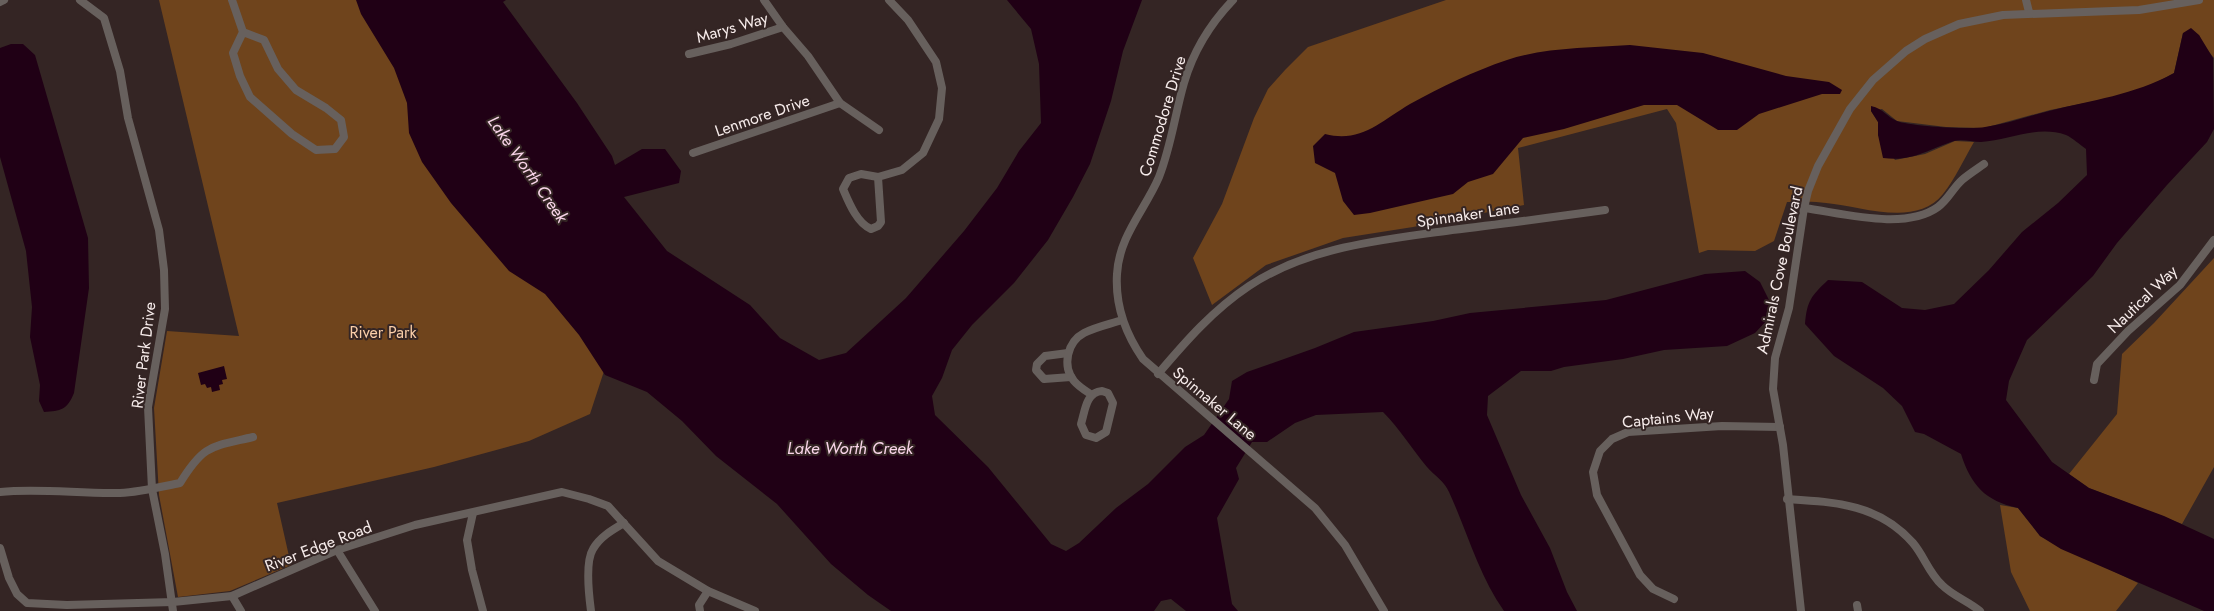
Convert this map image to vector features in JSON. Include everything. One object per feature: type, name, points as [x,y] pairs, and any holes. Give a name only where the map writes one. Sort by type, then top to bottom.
[{"type":"street","points":[[0,2],[4,0]]},
{"type":"street","name":"River Park Drive","points":[[80,0],[104,18],[120,71],[128,118],[159,230],[164,270],[165,309],[148,407],[152,489],[173,602],[173,611]]},
{"type":"street","points":[[232,0],[243,32],[233,53],[240,76],[250,97],[292,134],[316,150],[336,149],[344,137],[341,120],[326,108],[296,90],[278,69],[264,40],[243,32]]},
{"type":"street","points":[[764,0],[783,27],[808,56],[840,103],[879,130]]},
{"type":"street","points":[[878,177],[881,222],[878,226],[871,228],[864,226],[849,204],[843,189],[849,178],[861,174],[878,177],[902,170],[923,152],[939,119],[942,88],[936,62],[908,20],[889,0]]},
{"type":"street","name":"Commodore Drive","points":[[1158,374],[1134,345],[1122,320],[1116,289],[1117,272],[1125,240],[1160,176],[1184,83],[1194,56],[1209,28],[1233,0]]},
{"type":"street","points":[[2026,0],[2029,12]]},
{"type":"street","name":"Admirals Cove Boulevard","points":[[1801,611],[1787,499],[1780,427],[1773,389],[1775,358],[1788,308],[1804,208],[1818,166],[1850,110],[1873,80],[1889,64],[1919,43],[1945,29],[1988,17],[2029,12],[2139,10],[2199,0]]},
{"type":"street","name":"Marys Way","points":[[689,54],[731,44],[783,27]]},
{"type":"street","name":"Lenmore Drive","points":[[693,153],[840,103]]},
{"type":"street","points":[[1804,208],[1894,220],[1916,218],[1937,208],[1946,201],[1961,181],[1984,164]]},
{"type":"street","name":"Spinnaker Lane","points":[[1384,611],[1348,550],[1331,526],[1298,491],[1158,374],[1189,337],[1227,302],[1270,274],[1306,258],[1355,245],[1604,210]]},
{"type":"street","name":"Nautical Way","points":[[2094,380],[2097,364],[2128,331],[2180,285],[2214,240]]},
{"type":"street","points":[[1092,394],[1088,399],[1081,424],[1086,434],[1096,438],[1106,432],[1114,403],[1108,393],[1102,391],[1092,394],[1078,386],[1071,377],[1067,365],[1068,353],[1075,340],[1084,333],[1122,320]]},
{"type":"street","points":[[1068,353],[1045,356],[1037,364],[1036,370],[1044,379],[1071,377]]},
{"type":"street","name":"Captains Way","points":[[1674,599],[1653,589],[1640,575],[1597,495],[1593,472],[1600,451],[1612,439],[1628,432],[1722,426],[1780,427]]},
{"type":"street","points":[[0,492],[42,490],[120,493],[152,489],[180,483],[194,460],[210,448],[253,437]]},
{"type":"street","name":"River Edge Road","points":[[0,548],[11,583],[17,594],[27,603],[67,605],[173,602],[232,596],[338,550],[415,525],[562,492],[608,506],[658,561],[708,591],[755,611]]},
{"type":"street","points":[[1787,499],[1842,503],[1869,510],[1906,536],[1917,548],[1941,585],[1980,611]]},
{"type":"street","points":[[473,513],[467,540],[472,570],[482,611]]},
{"type":"street","points":[[591,611],[587,584],[592,550],[607,533],[624,523]]},
{"type":"street","points":[[338,550],[375,611]]},
{"type":"street","points":[[700,611],[699,605],[708,591]]},
{"type":"street","points":[[232,596],[241,611]]},
{"type":"green space","name":"River Park","points":[[159,0],[358,0],[541,283],[606,365],[590,414],[529,441],[434,467],[277,503],[291,565],[230,591],[178,597],[159,495],[154,408],[167,331],[239,336]]},
{"type":"green space","points":[[1446,0],[2214,0],[2214,58],[2204,46],[2199,35],[2183,33],[2174,73],[2152,85],[2116,97],[2050,110],[1984,128],[1946,127],[1897,121],[1882,109],[1871,111],[1878,122],[1878,135],[1895,160],[1925,154],[1955,141],[1974,142],[1943,194],[1932,204],[1918,210],[1903,213],[1871,210],[1821,202],[1787,202],[1774,241],[1755,251],[1708,250],[1699,253],[1676,123],[1667,109],[1518,148],[1524,205],[1413,227],[1343,238],[1266,265],[1212,305],[1193,258],[1222,204],[1254,118],[1268,89],[1308,47]]},
{"type":"green space","points":[[2214,258],[2214,467],[2182,524],[2089,488],[2069,474],[2117,414],[2122,354],[2154,323]]},
{"type":"green space","points":[[2000,505],[2018,508],[2040,536],[2138,583],[2116,611],[2030,611],[2011,572]]},
{"type":"water","name":"Lake Worth Creek","points":[[356,0],[506,0],[503,2],[577,103],[612,156],[615,165],[642,149],[665,149],[681,171],[679,183],[624,197],[667,251],[750,305],[780,338],[819,360],[846,353],[906,298],[964,231],[997,188],[1019,151],[1041,123],[1039,64],[1031,29],[1007,0],[1142,0],[1123,51],[1111,101],[1090,164],[1073,197],[1048,240],[1014,283],[972,325],[952,350],[942,378],[932,396],[935,415],[988,467],[1051,544],[1066,551],[1079,543],[1116,508],[1148,484],[1185,447],[1204,435],[1229,399],[1232,381],[1247,372],[1315,348],[1354,332],[1433,321],[1470,313],[1606,300],[1705,274],[1745,271],[1760,282],[1772,306],[1770,317],[1755,333],[1727,346],[1664,350],[1623,359],[1564,367],[1551,371],[1521,371],[1488,396],[1487,415],[1521,495],[1550,548],[1567,592],[1577,611],[1504,611],[1480,568],[1447,488],[1427,467],[1395,425],[1383,412],[1316,415],[1295,423],[1267,442],[1252,442],[1236,468],[1239,479],[1217,518],[1232,604],[1238,611],[1186,611],[1171,599],[1161,601],[1154,611],[891,611],[868,595],[831,564],[777,504],[716,456],[682,421],[647,392],[605,375],[579,335],[545,294],[509,271],[451,203],[422,162],[409,133],[407,103],[394,68],[361,14]]},
{"type":"water","points":[[2191,28],[2199,35],[2213,58],[2214,129],[2207,142],[2167,185],[2117,243],[2093,276],[2027,340],[2009,381],[2006,400],[2052,462],[2089,488],[2164,516],[2214,539],[2214,611],[2204,611],[2061,549],[2040,536],[2018,508],[1997,501],[1981,490],[1969,475],[1961,454],[1924,434],[1915,432],[1902,406],[1883,388],[1834,356],[1805,324],[1807,310],[1811,299],[1828,280],[1862,282],[1902,308],[1925,310],[1954,304],[1989,270],[2022,232],[2058,203],[2087,175],[2086,149],[2069,136],[2055,132],[2034,132],[1981,142],[1957,140],[1911,157],[1893,159],[1883,158],[1878,135],[1878,122],[1871,111],[1871,106],[1879,109],[1897,121],[1904,123],[1967,128],[1978,128],[2001,124],[2128,92],[2144,87],[2174,73],[2183,33]]},
{"type":"water","points":[[11,44],[23,44],[35,55],[88,238],[89,288],[74,393],[66,406],[59,410],[50,412],[44,412],[39,401],[40,385],[30,337],[32,307],[26,251],[0,157],[0,48]]},
{"type":"water","points":[[1630,45],[1703,53],[1786,76],[1829,82],[1842,90],[1840,94],[1822,94],[1759,114],[1737,130],[1718,130],[1677,105],[1644,105],[1564,129],[1523,138],[1493,174],[1468,182],[1453,194],[1370,213],[1354,215],[1343,201],[1335,173],[1315,163],[1313,146],[1325,134],[1349,136],[1370,129],[1410,104],[1470,74],[1495,64],[1522,56],[1553,50]]},
{"type":"water","points":[[224,366],[227,379],[222,380],[223,384],[219,385],[220,390],[212,392],[211,387],[207,388],[205,384],[201,385],[198,373]]}]
